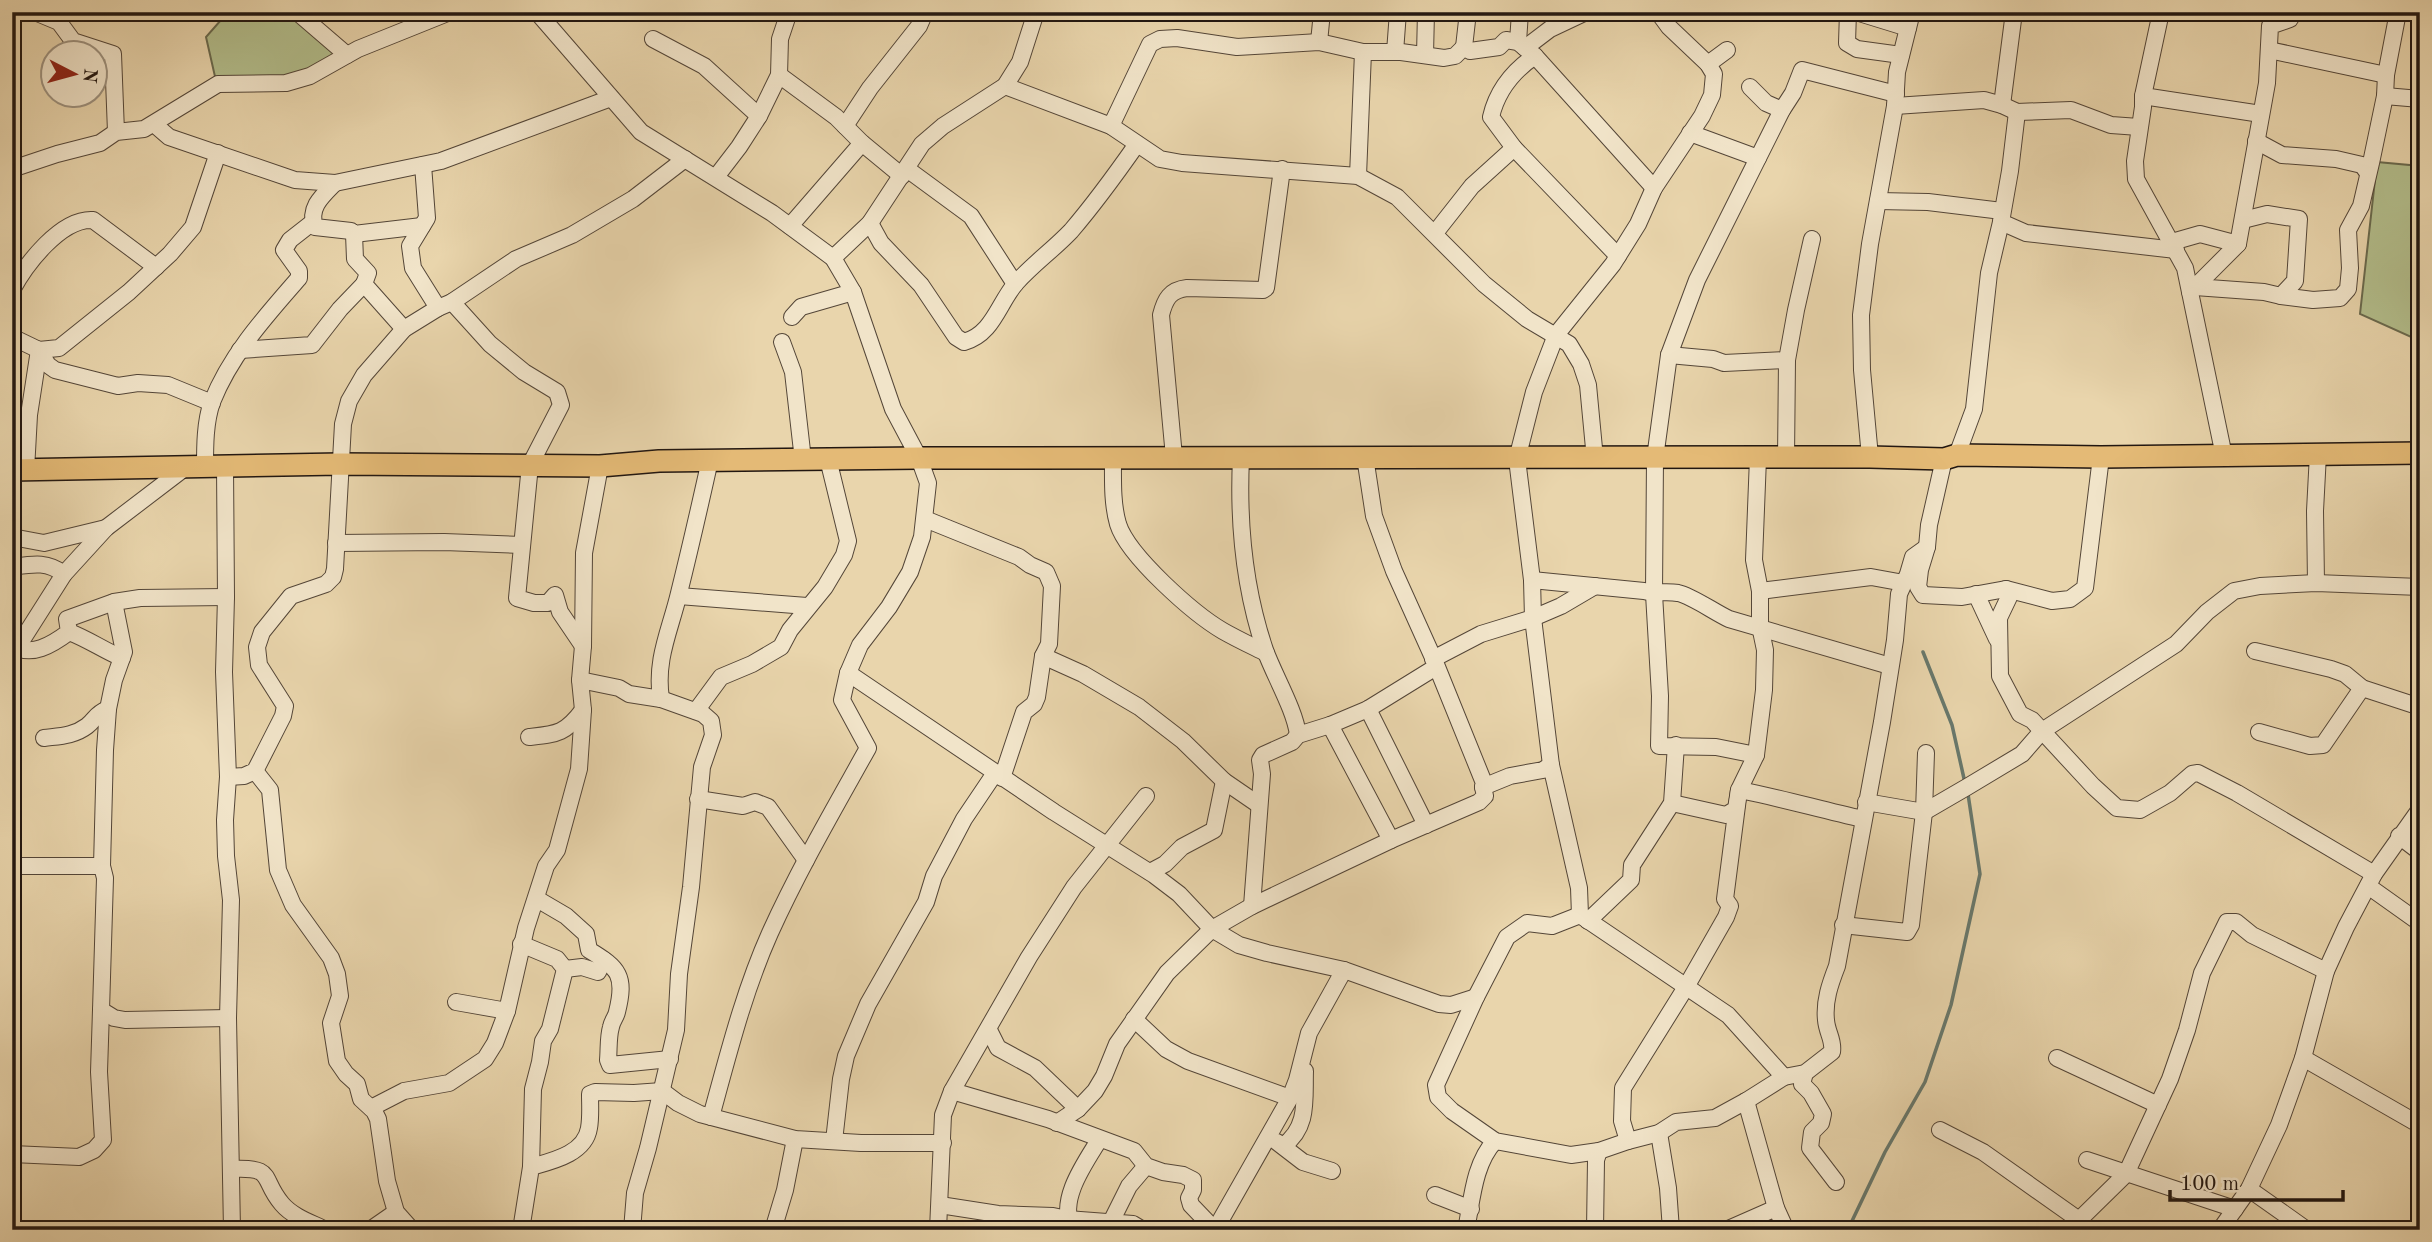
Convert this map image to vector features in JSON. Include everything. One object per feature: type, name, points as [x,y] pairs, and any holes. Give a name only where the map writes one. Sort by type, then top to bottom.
[{"type":"main road","points":[[19,470],[340,464],[600,466],[659,461],[919,458],[1595,459],[2420,453]]},
{"type":"street","points":[[297,12],[347,55]]},
{"type":"street","points":[[12,169],[100,143],[116,132],[144,129],[218,84],[286,83],[310,76],[347,55],[450,12]]},
{"type":"street","points":[[537,12],[641,132],[716,177],[833,258],[853,292],[893,409],[919,458],[928,483],[922,537],[910,572],[889,607],[860,645],[848,673],[842,700],[868,748],[806,860],[769,935],[733,1036],[711,1117]]},
{"type":"street","points":[[716,177],[739,147],[779,75],[780,39],[789,12]]},
{"type":"street","points":[[845,126],[870,88],[919,26],[925,12]]},
{"type":"street","points":[[833,258],[870,223],[922,144],[943,126],[1005,86],[1020,62],[1036,12]]},
{"type":"street","points":[[1319,42],[1322,12]]},
{"type":"street","points":[[1395,52],[1398,12]]},
{"type":"street","points":[[1425,55],[1426,12]]},
{"type":"street","points":[[1111,127],[1150,44],[1160,39],[1177,38],[1237,47],[1319,42],[1363,52],[1395,52],[1444,58],[1455,56],[1464,47],[1468,12]]},
{"type":"street","points":[[1520,12],[1526,49],[1520,66],[1496,97],[1491,117],[1514,148],[1618,256]]},
{"type":"street","points":[[1526,49],[1550,29],[1586,12]]},
{"type":"street","points":[[1658,12],[1669,27],[1708,64],[1714,74],[1712,96],[1702,116],[1654,188],[1638,224],[1618,256],[1556,335],[1534,392],[1517,459],[1550,765],[1584,918],[1728,1015],[1784,1077]]},
{"type":"street","points":[[1848,12],[1847,43],[1857,49],[1901,55]]},
{"type":"street","points":[[1856,12],[1910,20],[1897,72],[1895,100],[1870,244],[1861,315],[1862,370],[1870,457]]},
{"type":"street","points":[[2014,12],[2009,109],[2010,172],[1989,273],[1974,408],[1951,457],[1929,525],[1918,587],[1923,595],[1962,597],[2006,589],[2052,601],[2070,599],[2085,588],[2101,457]]},
{"type":"street","points":[[2161,12],[2143,96],[2135,161],[2136,178],[2174,246],[2192,290],[2224,456]]},
{"type":"street","points":[[2192,290],[2238,244],[2267,83],[2270,26],[2290,19],[2293,12]]},
{"type":"street","points":[[2192,290],[2264,292],[2313,300],[2340,298],[2348,289],[2351,250],[2348,230],[2361,206],[2385,96],[2386,75],[2398,12]]},
{"type":"street","points":[[42,13],[59,22],[73,41],[113,54],[116,132]]},
{"type":"street","points":[[653,40],[704,66],[758,116]]},
{"type":"street","points":[[1464,47],[1470,51],[1499,47],[1506,40],[1526,49],[1654,188]]},
{"type":"street","points":[[1708,64],[1727,50]]},
{"type":"street","points":[[2269,50],[2386,75]]},
{"type":"street","points":[[1357,176],[1363,52]]},
{"type":"street","points":[[1756,755],[1716,747],[1658,746],[1660,696],[1654,594],[1655,458],[1669,355],[1697,280],[1793,93],[1802,70],[1895,100],[1967,103],[1984,100],[2009,109],[2071,110],[2111,125],[2139,127]]},
{"type":"street","points":[[779,75],[845,126],[862,143],[971,216],[1015,284]]},
{"type":"street","points":[[1005,86],[1111,127],[1160,159],[1357,176],[1397,197],[1495,292],[1527,319],[1569,344],[1581,363],[1588,385],[1595,459]]},
{"type":"street","points":[[1750,87],[1766,103],[1782,110]]},
{"type":"street","points":[[2143,96],[2261,114]]},
{"type":"street","points":[[2385,96],[2420,99]]},
{"type":"street","points":[[154,124],[169,137],[295,180],[335,184],[441,161],[611,98]]},
{"type":"street","points":[[1690,132],[1758,158]]},
{"type":"street","points":[[2256,141],[2282,155],[2362,164],[2368,173]]},
{"type":"street","points":[[790,226],[862,143]]},
{"type":"street","points":[[870,223],[881,243],[921,285],[956,337],[964,342],[983,333],[998,314],[1015,284],[1070,232],[1137,145]]},
{"type":"street","points":[[1435,233],[1472,186],[1514,148]]},
{"type":"street","points":[[12,337],[40,350],[59,348],[129,292],[193,226],[218,153]]},
{"type":"street","points":[[228,777],[244,776],[255,771],[283,716],[285,706],[259,665],[257,647],[262,632],[291,596],[326,584],[333,577],[343,424],[349,401],[364,375],[404,329],[516,259],[572,235],[633,199],[685,159]]},
{"type":"street","points":[[423,165],[427,210],[422,226],[410,246],[413,268],[445,305],[490,344],[524,372],[557,392],[561,405],[530,464],[517,598],[534,603],[548,603],[555,595],[560,612],[583,646]]},
{"type":"street","points":[[1174,457],[1161,315],[1165,300],[1176,289],[1266,288],[1282,169]]},
{"type":"street","points":[[335,184],[320,197],[312,211],[314,227],[351,231],[354,234],[422,226]]},
{"type":"street","points":[[1878,201],[1928,202],[2002,216],[2026,233],[2174,246],[2200,234],[2238,244]]},
{"type":"street","points":[[2243,220],[2267,214],[2299,219],[2295,281],[2281,296]]},
{"type":"street","points":[[12,290],[22,270],[36,254],[66,228],[84,220],[93,220],[156,267]]},
{"type":"street","points":[[232,1230],[228,1018],[231,900],[225,820],[228,777],[224,672],[226,597],[205,467],[205,439],[212,403],[240,350],[299,278],[299,271],[284,250],[290,240],[313,222]]},
{"type":"street","points":[[240,350],[312,345],[364,284],[368,273],[355,259],[354,234]]},
{"type":"street","points":[[1786,458],[1787,360],[1812,239]]},
{"type":"street","points":[[364,284],[404,329]]},
{"type":"street","points":[[792,317],[801,307],[853,292]]},
{"type":"street","points":[[782,342],[793,372],[803,460]]},
{"type":"street","points":[[40,350],[48,365],[55,370],[118,386],[138,383],[168,386],[212,403]]},
{"type":"street","points":[[19,470],[40,350]]},
{"type":"street","points":[[1669,355],[1713,359],[1724,363],[1787,360]]},
{"type":"street","points":[[2316,583],[2315,511],[2318,454]]},
{"type":"street","points":[[1057,1123],[1078,1110],[1095,1091],[1116,1044],[1167,973],[1212,929],[1252,906],[1391,840],[1479,802],[1485,796],[1484,783],[1394,571],[1374,516],[1365,457]]},
{"type":"street","points":[[1241,458],[1239,492],[1243,555],[1266,653],[1298,735]]},
{"type":"street","points":[[1672,803],[1726,815],[1736,809],[1739,790],[1756,755],[1764,690],[1765,650],[1760,626],[1760,591],[1754,560],[1758,458]]},
{"type":"street","points":[[696,711],[721,677],[781,648],[790,630],[825,587],[844,555],[848,541],[828,459]]},
{"type":"street","points":[[1113,459],[1113,492],[1118,526],[1143,563],[1170,589],[1221,630],[1266,653]]},
{"type":"street","points":[[661,699],[658,679],[660,659],[679,596],[710,460]]},
{"type":"street","points":[[371,1108],[404,1091],[449,1083],[485,1059],[495,1043],[508,1011],[521,944],[546,866],[557,850],[579,769],[583,710],[580,680],[584,553],[600,466]]},
{"type":"street","points":[[69,632],[51,646],[28,650],[15,646],[64,574],[107,528],[205,467]]},
{"type":"street","points":[[834,1141],[846,1056],[868,1004],[926,902],[934,876],[964,819],[998,775],[1024,712],[1034,704],[1043,656],[1049,644],[1052,586],[1046,572],[1019,557],[925,519]]},
{"type":"street","points":[[12,537],[44,543],[107,528]]},
{"type":"street","points":[[336,543],[444,542],[523,545]]},
{"type":"street","points":[[1676,745],[1672,803],[1632,865],[1631,880],[1584,918],[1552,926],[1527,923],[1518,928],[1507,937],[1476,997],[1436,1085],[1436,1092],[1452,1111],[1495,1141],[1571,1154],[1598,1151],[1659,1133],[1676,1122],[1715,1118],[1784,1077],[1805,1073],[1832,1052],[1834,1043],[1826,1018],[1827,992],[1837,966],[1891,666],[1899,594],[1913,556],[1927,547]]},
{"type":"street","points":[[13,565],[40,563],[54,566],[64,574]]},
{"type":"street","points":[[1760,591],[1871,577],[1904,583]]},
{"type":"street","points":[[1532,580],[1654,594],[1678,593],[1695,599],[1707,609],[1729,619],[1891,666]]},
{"type":"street","points":[[1739,790],[1797,801],[1812,808],[1924,812],[2022,754],[2042,731],[2176,644],[2207,612],[2234,591],[2260,586],[2316,583],[2420,587]]},
{"type":"street","points":[[1252,906],[1262,774],[1260,760],[1263,755],[1292,742],[1298,735],[1368,709],[1481,634],[1533,618],[1561,606],[1595,586]]},
{"type":"street","points":[[2006,589],[2010,594],[1999,618],[2000,676],[2020,714],[2032,720],[2117,808],[2140,810],[2170,793],[2192,774],[2198,773],[2237,793],[2371,880],[2420,923]]},
{"type":"street","points":[[1976,594],[1999,644]]},
{"type":"street","points":[[679,596],[807,606]]},
{"type":"street","points":[[69,632],[67,619],[114,602],[140,598],[226,597]]},
{"type":"street","points":[[12,1154],[79,1157],[94,1150],[103,1140],[99,1072],[105,878],[102,866],[105,750],[108,709],[124,652],[114,602]]},
{"type":"street","points":[[1245,643],[1258,626]]},
{"type":"street","points":[[69,632],[93,641],[100,648],[122,658]]},
{"type":"street","points":[[2255,651],[2331,669],[2345,674],[2362,688],[2420,707]]},
{"type":"street","points":[[1043,656],[1083,674],[1139,707],[1183,741],[1224,781],[1259,805]]},
{"type":"street","points":[[848,673],[998,775],[1150,872],[1179,894],[1212,929],[1239,944],[1344,970],[1439,1004],[1451,1006],[1476,997]]},
{"type":"street","points":[[580,680],[619,688],[629,694],[661,699],[696,711],[710,721],[713,735],[702,767],[691,887],[679,974],[676,1031],[635,1193],[632,1230]]},
{"type":"street","points":[[2259,732],[2310,746],[2323,745],[2362,688]]},
{"type":"street","points":[[44,738],[70,735],[89,725],[94,716],[108,709]]},
{"type":"street","points":[[1368,709],[1426,825]]},
{"type":"street","points":[[529,737],[559,734],[571,726],[583,710]]},
{"type":"street","points":[[1330,725],[1391,840]]},
{"type":"street","points":[[1843,925],[1907,932],[1911,925],[1924,812],[1926,753]]},
{"type":"street","points":[[1483,786],[1510,776],[1543,770],[1550,765]]},
{"type":"street","points":[[255,771],[270,790],[278,870],[293,905],[331,958],[337,974],[340,996],[331,1023],[337,1061],[357,1084],[361,1099],[378,1119],[387,1181],[396,1212],[412,1230]]},
{"type":"street","points":[[1150,872],[1165,864],[1182,847],[1214,830],[1224,781]]},
{"type":"street","points":[[1628,1141],[1622,1121],[1623,1088],[1686,987],[1726,918],[1730,906],[1725,899],[1739,790]]},
{"type":"street","points":[[938,1230],[943,1115],[952,1091],[1029,957],[1074,887],[1146,796]]},
{"type":"street","points":[[698,799],[743,806],[755,802],[768,807],[806,860]]},
{"type":"street","points":[[2220,1230],[2249,1189],[2279,1125],[2303,1058],[2326,971],[2346,927],[2371,880],[2420,809]]},
{"type":"street","points":[[2399,836],[2420,852]]},
{"type":"street","points":[[12,866],[102,866]]},
{"type":"street","points":[[537,899],[566,916],[586,933],[589,950],[619,973],[621,981],[617,1013],[611,1026],[608,1060],[610,1065],[670,1059]]},
{"type":"street","points":[[1940,1130],[1983,1152],[2075,1225],[2126,1174],[2170,1079],[2187,1030],[2202,973],[2227,922],[2236,922],[2252,935],[2326,971]]},
{"type":"street","points":[[521,944],[557,959],[565,969]]},
{"type":"street","points":[[565,969],[582,968],[597,972],[604,960]]},
{"type":"street","points":[[522,1230],[531,1167],[533,1089],[543,1041],[550,1029],[565,969]]},
{"type":"street","points":[[952,1091],[1015,1108],[1057,1123],[1134,1152],[1146,1166],[1184,1175],[1193,1180],[1193,1190],[1189,1198],[1191,1205],[1215,1230],[1290,1098],[1309,1033],[1344,970]]},
{"type":"street","points":[[456,1002],[508,1011]]},
{"type":"street","points":[[101,1010],[114,1018],[125,1020],[228,1018]]},
{"type":"street","points":[[1134,1019],[1166,1049],[1188,1060],[1290,1098]]},
{"type":"street","points":[[989,1030],[998,1048],[1035,1068],[1078,1110]]},
{"type":"street","points":[[1283,1146],[1294,1139],[1302,1125],[1305,1054]]},
{"type":"street","points":[[2057,1058],[2158,1105]]},
{"type":"street","points":[[2303,1058],[2420,1125]]},
{"type":"street","points":[[1805,1073],[1802,1084],[1811,1093],[1823,1114],[1821,1123],[1812,1132],[1810,1148],[1836,1182]]},
{"type":"street","points":[[531,1167],[561,1158],[577,1148],[587,1136],[590,1094],[662,1091],[678,1103],[711,1117],[795,1139],[943,1143]]},
{"type":"street","points":[[1746,1101],[1776,1208],[1786,1230]]},
{"type":"street","points":[[1659,1133],[1668,1188],[1671,1230]]},
{"type":"street","points":[[1269,1137],[1303,1162],[1332,1171]]},
{"type":"street","points":[[773,1230],[785,1190],[795,1139]]},
{"type":"street","points":[[1070,1225],[1071,1195],[1079,1173],[1099,1140]]},
{"type":"street","points":[[1466,1230],[1481,1161],[1486,1150],[1495,1141]]},
{"type":"street","points":[[1595,1230],[1598,1151]]},
{"type":"street","points":[[2087,1160],[2235,1209]]},
{"type":"street","points":[[1111,1222],[1129,1186],[1146,1166]]},
{"type":"street","points":[[232,1169],[253,1168],[260,1171],[268,1177],[281,1203],[291,1213],[326,1230]]},
{"type":"street","points":[[2249,1189],[2307,1230]]},
{"type":"street","points":[[1436,1195],[1471,1209]]},
{"type":"street","points":[[940,1205],[998,1214],[1054,1216],[1070,1225],[1111,1222],[1133,1224],[1143,1230]]},
{"type":"street","points":[[1726,1230],[1776,1208]]},
{"type":"street","points":[[370,1230],[396,1212]]},
{"type":"green space","points":[[228,12],[294,12],[341,55],[308,74],[216,81],[206,37]]},
{"type":"green space","points":[[2377,162],[2420,166],[2420,341],[2360,314]]},
{"type":"waterway","points":[[1923,652],[1952,725],[1965,783]]},
{"type":"waterway","points":[[1845,1230],[1925,1082],[1951,1005],[1980,874],[1968,794]]}]
